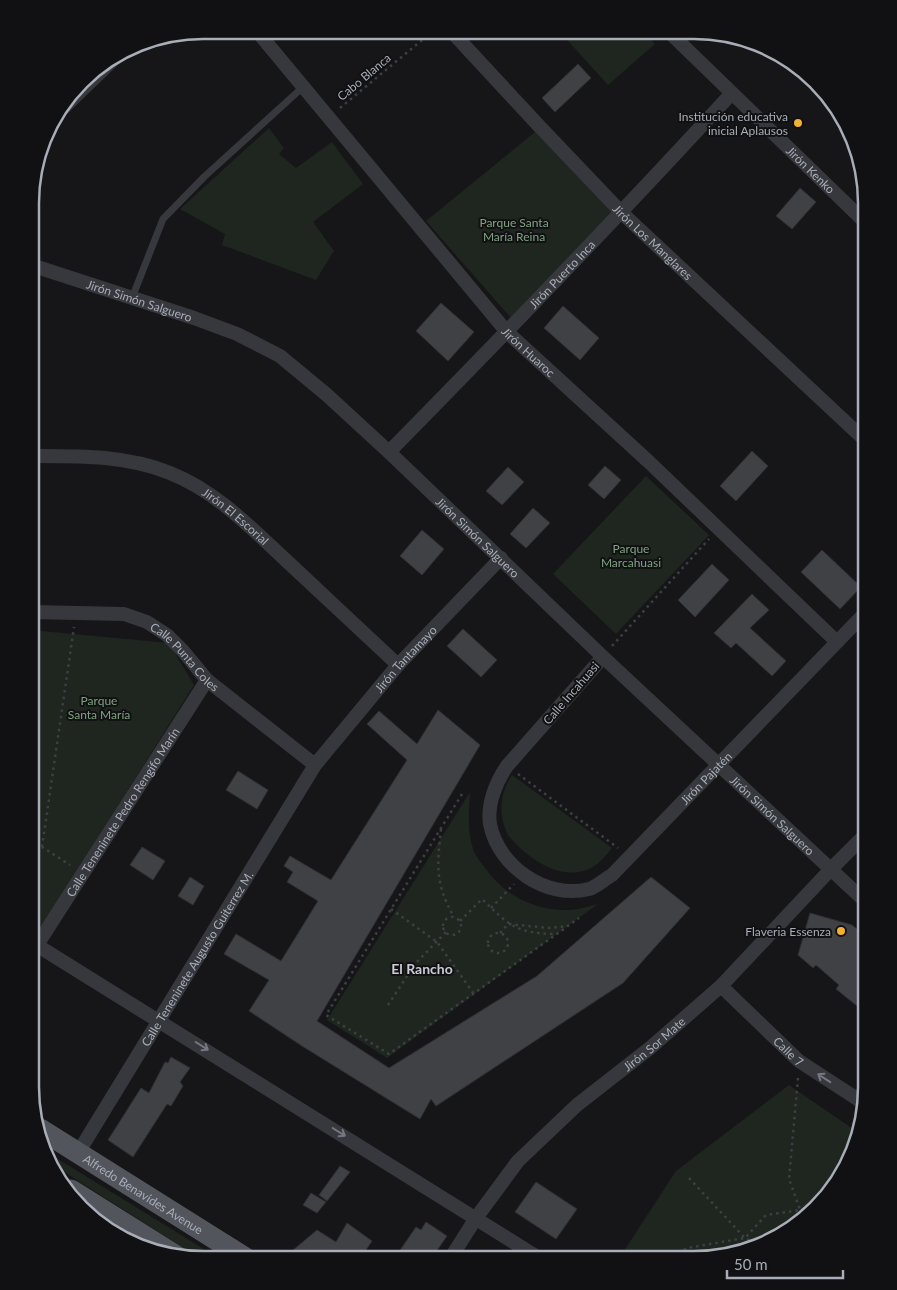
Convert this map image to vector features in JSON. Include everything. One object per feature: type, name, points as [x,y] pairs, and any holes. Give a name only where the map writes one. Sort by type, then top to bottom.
[{"type":"main road","name":"Alfredo Benavides Avenue","points":[[45,1132],[234,1251]]},
{"type":"main road","points":[[84,1200],[96,1209],[158,1245]]},
{"type":"street","name":"Jirón Huaroc","points":[[263,39],[507,332],[718,528],[837,642]]},
{"type":"street","name":"Jirón Los Manglares","points":[[458,39],[622,212],[858,434]]},
{"type":"street","name":"Jirón Kenko","points":[[676,39],[858,215]]},
{"type":"street","name":"Jirón Puerto Inca","points":[[389,452],[622,212],[731,94]]},
{"type":"street","name":"Jirón Simón Salguero","points":[[39,268],[194,318],[237,334],[280,356],[327,395],[389,452],[603,657],[858,894]]},
{"type":"street","name":"Jirón El Escorial","points":[[39,456],[73,456],[128,461],[170,473],[209,492],[239,517],[398,665]]},
{"type":"street","name":"Jirón Tantamayo","points":[[315,765],[398,665],[501,558]]},
{"type":"street","name":"Calle Punta Coles","points":[[39,612],[124,614],[147,622],[167,635],[207,680],[315,765]]},
{"type":"street","name":"Jirón Pajatén","points":[[523,874],[544,886],[568,891],[590,888],[612,875],[858,620]]},
{"type":"street","name":"Calle Incahuasi","points":[[523,874],[507,860],[496,842],[490,822],[490,806],[498,780],[507,766],[603,657]]},
{"type":"street","name":"Calle Teneninete Pedro Rengifo Marín","points":[[39,936],[207,680]]},
{"type":"street","name":"Calle Teneninete Augusto Guiterrez M.","points":[[78,1153],[315,765]]},
{"type":"street","name":"Jirón Sor Mate","points":[[455,1251],[476,1218],[518,1161],[577,1105],[650,1048],[721,986],[858,842]]},
{"type":"street","points":[[39,946],[528,1251]]},
{"type":"street","name":"Calle 7","points":[[721,986],[799,1062],[858,1099]]},
{"type":"lane","points":[[132,298],[163,219],[204,178],[303,87]]},
{"type":"path","name":"Cabo Blanca","points":[[329,118],[423,39]]},
{"type":"path","name":"Calle Incahuasi","points":[[603,657],[718,528]]},
{"type":"path","points":[[42,847],[76,614]]},
{"type":"path","points":[[507,766],[630,856]]},
{"type":"path","points":[[462,794],[326,1015],[389,1054],[579,918]]},
{"type":"path","points":[[442,828],[437,860],[439,883],[444,899],[454,917],[460,921],[461,928],[458,933],[453,935],[446,932],[444,922],[448,918],[454,917]]},
{"type":"path","points":[[42,847],[82,872]]},
{"type":"path","points":[[491,908],[523,874]]},
{"type":"path","points":[[460,921],[482,899],[508,924],[535,934],[556,934]]},
{"type":"path","points":[[392,909],[437,942],[474,994]]},
{"type":"path","points":[[508,924],[550,928],[568,926]]},
{"type":"path","points":[[500,933],[506,937],[508,944],[502,952],[495,952],[488,946],[488,940],[491,935],[500,933],[508,924]]},
{"type":"path","points":[[388,1006],[415,964],[446,932]]},
{"type":"path","points":[[799,1062],[789,1179],[801,1210]]},
{"type":"path","points":[[689,1178],[744,1238],[751,1241]]},
{"type":"path","points":[[682,1251],[687,1248],[744,1238],[766,1215],[804,1209]]},
{"type":"green space","points":[[566,39],[651,39],[655,44],[608,85]]},
{"type":"green space","points":[[269,128],[284,148],[279,154],[296,168],[332,142],[363,184],[313,222],[334,251],[316,280],[222,245],[225,234],[180,209]]},
{"type":"green space","name":"Parque Santa María Reina","points":[[535,132],[615,213],[511,318],[426,221]]},
{"type":"green space","name":"Parque Marcahuasi","points":[[646,476],[709,535],[616,634],[553,574]]},
{"type":"green space","name":"Parque Santa María","points":[[39,631],[169,643],[194,685],[39,931]]},
{"type":"green space","points":[[512,775],[612,848],[593,867],[573,873],[552,869],[533,859],[510,838],[502,818],[503,796]]},
{"type":"green space","points":[[470,792],[469,828],[473,849],[485,868],[502,887],[523,900],[546,908],[571,910],[598,904],[387,1058],[327,1020]]},
{"type":"green space","points":[[789,1085],[853,1129],[841,1160],[831,1178],[818,1195],[785,1224],[767,1234],[737,1246],[716,1250],[624,1251],[676,1171]]},
{"type":"green space","points":[[54,1157],[207,1251],[187,1250],[62,1170]]},
{"type":"building","points":[[578,64],[591,78],[555,112],[542,98]]},
{"type":"building","points":[[800,188],[816,202],[792,229],[776,216]]},
{"type":"building","points":[[441,303],[474,332],[448,361],[416,331]]},
{"type":"building","points":[[563,306],[599,338],[580,360],[544,328]]},
{"type":"building","points":[[752,451],[768,466],[736,501],[720,486]]},
{"type":"building","points":[[605,466],[621,480],[604,499],[588,485]]},
{"type":"building","points":[[508,467],[524,482],[502,505],[486,491]]},
{"type":"building","points":[[533,508],[550,523],[526,548],[510,534]]},
{"type":"building","points":[[422,530],[444,549],[422,575],[400,556]]},
{"type":"building","points":[[822,550],[858,584],[858,590],[840,609],[801,572]]},
{"type":"building","points":[[712,564],[729,580],[695,617],[678,600]]},
{"type":"building","points":[[752,594],[769,610],[750,628],[786,661],[772,676],[736,643],[731,648],[714,633]]},
{"type":"building","points":[[463,629],[497,660],[481,677],[447,646]]},
{"type":"building","points":[[438,710],[480,745],[317,1021],[389,1068],[537,976],[651,877],[690,908],[623,983],[436,1106],[431,1099],[420,1119],[249,1011],[269,980],[224,954],[236,934],[281,961],[318,901],[287,882],[293,872],[284,866],[290,856],[331,880],[407,760],[367,724],[379,711],[417,744]]},
{"type":"building","points":[[238,771],[268,790],[257,809],[226,790]]},
{"type":"building","points":[[142,847],[165,861],[153,880],[130,865]]},
{"type":"building","points":[[190,877],[204,886],[193,905],[178,896]]},
{"type":"building","points":[[810,913],[852,925],[858,930],[858,1007],[836,989],[839,985],[816,965],[813,968],[798,955]]},
{"type":"building","points":[[171,1057],[190,1068],[180,1082],[183,1086],[171,1106],[167,1104],[133,1157],[108,1140],[141,1088],[149,1093],[165,1062],[168,1063]]},
{"type":"building","points":[[340,1166],[350,1172],[327,1201],[319,1195]]},
{"type":"building","points":[[536,1182],[577,1209],[556,1239],[515,1212]]},
{"type":"building","points":[[311,1193],[326,1202],[317,1213],[303,1205]]},
{"type":"building","points":[[426,1222],[447,1236],[437,1251],[400,1251],[416,1227],[421,1230]]},
{"type":"building","points":[[347,1223],[372,1241],[365,1251],[292,1251],[317,1230],[336,1242]]},
{"type":"place","name":"Institución educativa inicial Aplausos","points":[[798,123]]},
{"type":"place","name":"Flaveria Essenza","points":[[841,931]]},
{"type":"district","name":"El Rancho","points":[[422,968]]}]
